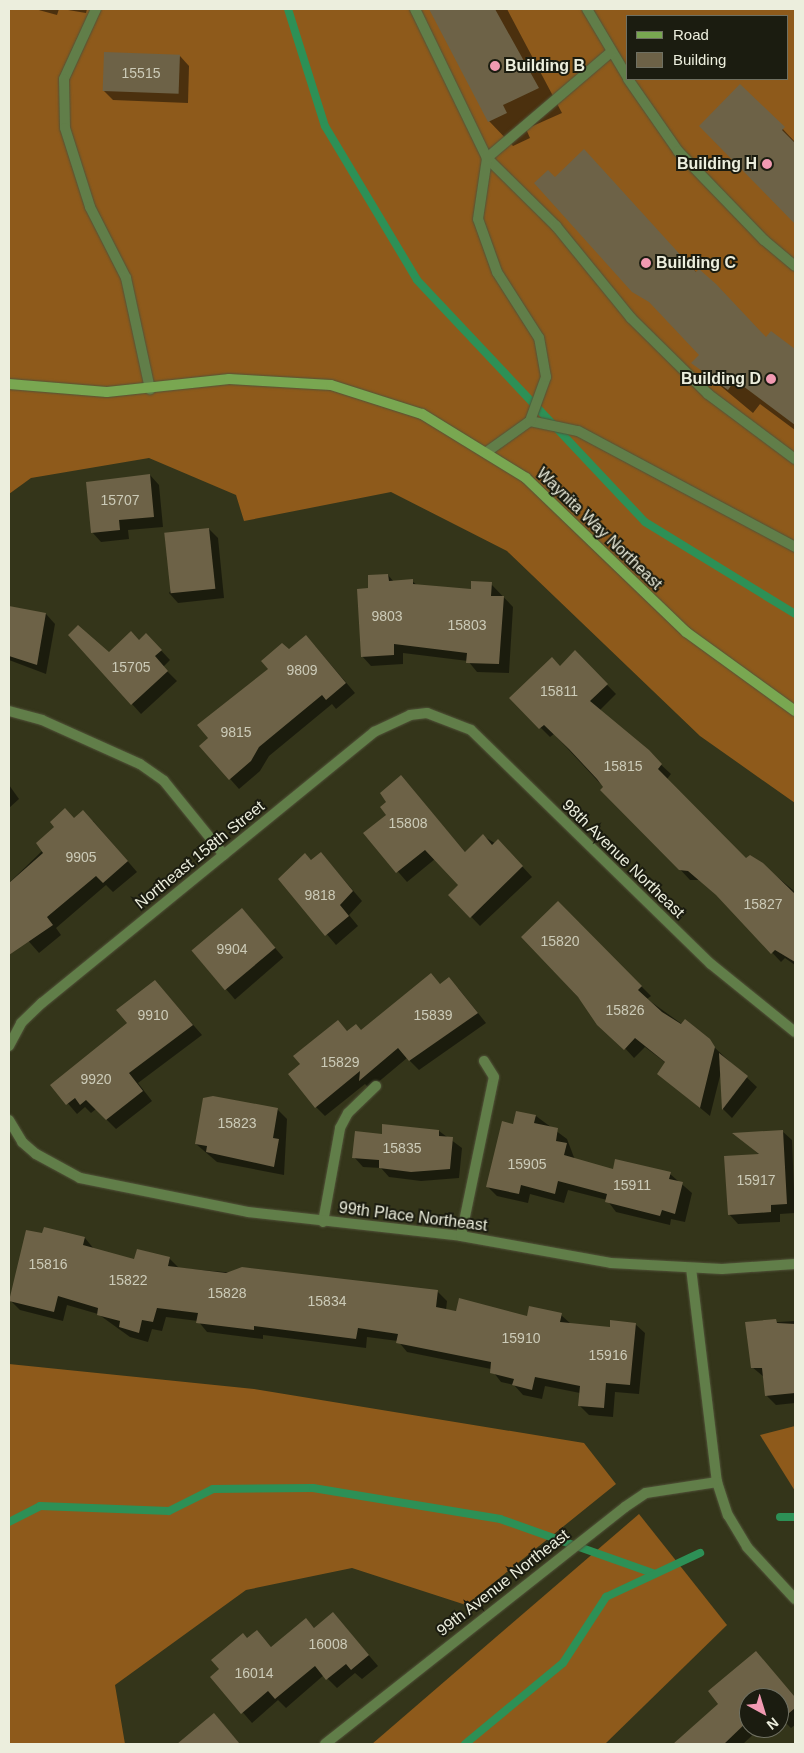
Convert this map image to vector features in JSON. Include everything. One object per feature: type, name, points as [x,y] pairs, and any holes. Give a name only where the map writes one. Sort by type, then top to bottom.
[{"type":"main road","name":"Waynita Way Northeast","points":[[9,384],[70,391],[150,389],[229,379],[332,385],[422,414],[488,451],[569,516],[686,632],[795,712]]},
{"type":"street","points":[[96,9],[64,79],[65,128],[90,206],[126,278],[150,389]]},
{"type":"street","points":[[415,9],[487,158],[556,226],[631,318],[708,394],[795,459]]},
{"type":"street","points":[[587,9],[610,53],[626,76]]},
{"type":"street","points":[[488,451],[530,421],[546,377],[539,338],[497,272],[478,219],[487,158],[610,53]]},
{"type":"street","points":[[629,80],[678,151],[764,240],[795,266]]},
{"type":"street","points":[[530,421],[578,431],[795,547]]},
{"type":"street","points":[[9,712],[42,720],[140,764],[164,781],[224,855]]},
{"type":"street","name":"Northeast 158th Street","points":[[9,1046],[21,1023],[42,1003],[374,732],[410,715],[427,713]]},
{"type":"street","name":"98th Avenue Northeast","points":[[427,713],[471,730],[710,964],[795,1032]]},
{"type":"street","points":[[461,1236],[494,1077],[484,1061]]},
{"type":"street","points":[[323,1222],[340,1128],[348,1113],[376,1086]]},
{"type":"street","name":"99th Place Northeast","points":[[9,1120],[22,1142],[36,1154],[80,1178],[248,1212],[323,1222],[461,1236],[611,1263],[691,1268],[795,1264]]},
{"type":"street","points":[[691,1268],[717,1482],[728,1515],[747,1547],[795,1599]]},
{"type":"street","name":"99th Avenue Northeast","points":[[325,1744],[625,1507],[646,1493],[717,1482]]},
{"type":"shaded area","points":[[9,9],[795,9],[795,803],[700,736],[507,551],[391,492],[244,521],[236,495],[149,458],[31,478],[9,494]]},
{"type":"shaded area","points":[[9,1364],[254,1389],[584,1443],[616,1484],[466,1605],[352,1568],[246,1590],[115,1685],[125,1744],[9,1744]]},
{"type":"shaded area","points":[[795,1426],[795,1491],[760,1435]]},
{"type":"shaded area","points":[[639,1514],[727,1625],[605,1744],[372,1744]]},
{"type":"building","name":"Building B","points":[[429,9],[495,9],[539,88],[503,105],[507,113],[488,122]]},
{"type":"building","points":[[104,52],[180,55],[179,94],[103,91]]},
{"type":"building","name":"Building H","points":[[740,84],[785,127],[782,130],[795,143],[795,224],[699,126]]},
{"type":"building","name":"Building C","points":[[584,149],[696,272],[699,269],[716,284],[766,337],[771,331],[795,349],[795,425],[735,380],[728,390],[691,363],[699,355],[649,302],[632,292],[534,183],[548,170],[555,177]]},
{"type":"building","points":[[150,474],[154,517],[119,520],[120,530],[91,533],[86,482]]},
{"type":"building","points":[[209,528],[215,589],[171,593],[164,533]]},
{"type":"building","points":[[388,574],[389,581],[413,579],[413,584],[471,589],[471,581],[492,582],[491,596],[504,596],[499,664],[466,663],[467,653],[394,644],[394,655],[361,657],[357,589],[368,588],[368,575]]},
{"type":"building","points":[[9,606],[46,613],[37,665],[9,656]]},
{"type":"building","points":[[78,625],[109,652],[131,631],[139,640],[146,633],[162,650],[155,656],[168,671],[131,705],[68,635]]},
{"type":"building","points":[[306,635],[346,683],[326,700],[322,695],[259,747],[251,761],[229,780],[199,746],[208,738],[197,725],[268,669],[261,661],[282,643],[289,649]]},
{"type":"building","points":[[575,650],[608,684],[590,701],[649,750],[662,764],[658,769],[746,858],[750,855],[763,863],[795,894],[795,962],[775,950],[771,954],[716,895],[688,871],[679,870],[600,790],[603,787],[597,779],[569,749],[544,725],[539,729],[509,698],[552,657],[560,666]]},
{"type":"building","points":[[401,775],[465,852],[483,834],[492,845],[498,839],[523,866],[470,918],[448,895],[458,885],[425,850],[396,873],[363,833],[386,815],[380,807],[386,802],[380,793]]},
{"type":"building","points":[[65,808],[74,818],[83,810],[128,861],[103,883],[96,876],[47,917],[53,925],[9,955],[9,883],[43,853],[36,843],[54,827],[50,822]]},
{"type":"building","points":[[321,852],[353,891],[340,905],[349,916],[325,936],[278,879],[305,853],[311,860]]},
{"type":"building","points":[[558,901],[642,986],[638,990],[662,1012],[681,1024],[685,1019],[710,1039],[715,1047],[700,1108],[657,1074],[665,1062],[635,1038],[624,1050],[597,1025],[578,997],[521,937]]},
{"type":"building","points":[[242,908],[275,948],[225,990],[191,950]]},
{"type":"building","points":[[431,973],[440,984],[449,977],[478,1013],[409,1061],[398,1048],[359,1081],[360,1071],[315,1108],[288,1074],[300,1064],[293,1056],[338,1020],[347,1031],[356,1024],[361,1030]]},
{"type":"building","points":[[155,980],[193,1025],[129,1073],[143,1091],[106,1120],[86,1100],[80,1105],[75,1098],[66,1105],[50,1085],[127,1023],[116,1010]]},
{"type":"building","points":[[719,1053],[748,1076],[722,1110]]},
{"type":"building","points":[[213,1096],[278,1108],[273,1138],[279,1139],[274,1167],[206,1152],[207,1146],[195,1144],[203,1098]]},
{"type":"building","points":[[516,1111],[536,1115],[534,1123],[558,1128],[556,1141],[567,1143],[564,1155],[613,1169],[615,1159],[671,1172],[669,1179],[683,1182],[675,1214],[662,1210],[660,1216],[605,1202],[607,1194],[558,1181],[555,1194],[521,1185],[519,1194],[486,1187],[502,1121],[513,1124]]},
{"type":"building","points":[[382,1124],[439,1130],[439,1136],[453,1137],[450,1169],[411,1172],[379,1168],[379,1160],[352,1158],[355,1131],[382,1134]]},
{"type":"building","points":[[783,1130],[787,1204],[771,1205],[771,1212],[728,1215],[724,1156],[759,1154],[732,1133]]},
{"type":"building","points":[[44,1227],[85,1237],[83,1245],[134,1259],[137,1249],[170,1257],[168,1266],[226,1273],[242,1267],[438,1290],[436,1307],[456,1311],[459,1298],[527,1316],[529,1306],[562,1313],[560,1322],[610,1327],[610,1320],[636,1323],[630,1385],[606,1383],[604,1408],[578,1406],[580,1386],[535,1377],[532,1390],[512,1385],[514,1379],[490,1373],[491,1362],[396,1343],[398,1334],[358,1328],[356,1339],[254,1326],[254,1330],[196,1323],[198,1313],[157,1308],[153,1322],[142,1320],[139,1333],[119,1327],[120,1321],[97,1315],[98,1308],[58,1296],[54,1312],[9,1301],[26,1230],[42,1233]]},
{"type":"building","points":[[776,1319],[777,1323],[795,1324],[795,1393],[765,1396],[762,1368],[751,1368],[745,1322]]},
{"type":"building","points":[[333,1612],[369,1655],[351,1670],[346,1664],[326,1680],[315,1666],[275,1699],[268,1691],[241,1714],[210,1677],[219,1669],[211,1660],[243,1633],[247,1638],[257,1630],[271,1647],[306,1618],[314,1628]]},
{"type":"building","points":[[756,1651],[787,1688],[739,1688],[739,1730],[724,1744],[673,1744],[718,1704],[708,1691]]},
{"type":"building","points":[[789,1690],[795,1697],[795,1708],[789,1713]]},
{"type":"building","points":[[214,1713],[240,1744],[177,1744]]},
{"type":"waterway","points":[[288,9],[325,126],[417,280],[645,522],[795,614]]},
{"type":"waterway","points":[[9,1522],[40,1506],[169,1511],[213,1489],[313,1488],[500,1519],[655,1574]]},
{"type":"waterway","points":[[780,1517],[795,1517]]},
{"type":"waterway","points":[[465,1744],[563,1663],[606,1597],[700,1553]]},
{"type":"place","name":"Building B","points":[[495,66]]},
{"type":"place","name":"Building H","points":[[767,164]]},
{"type":"place","name":"Building C","points":[[646,263]]},
{"type":"place","name":"Building D","points":[[771,379]]}]
